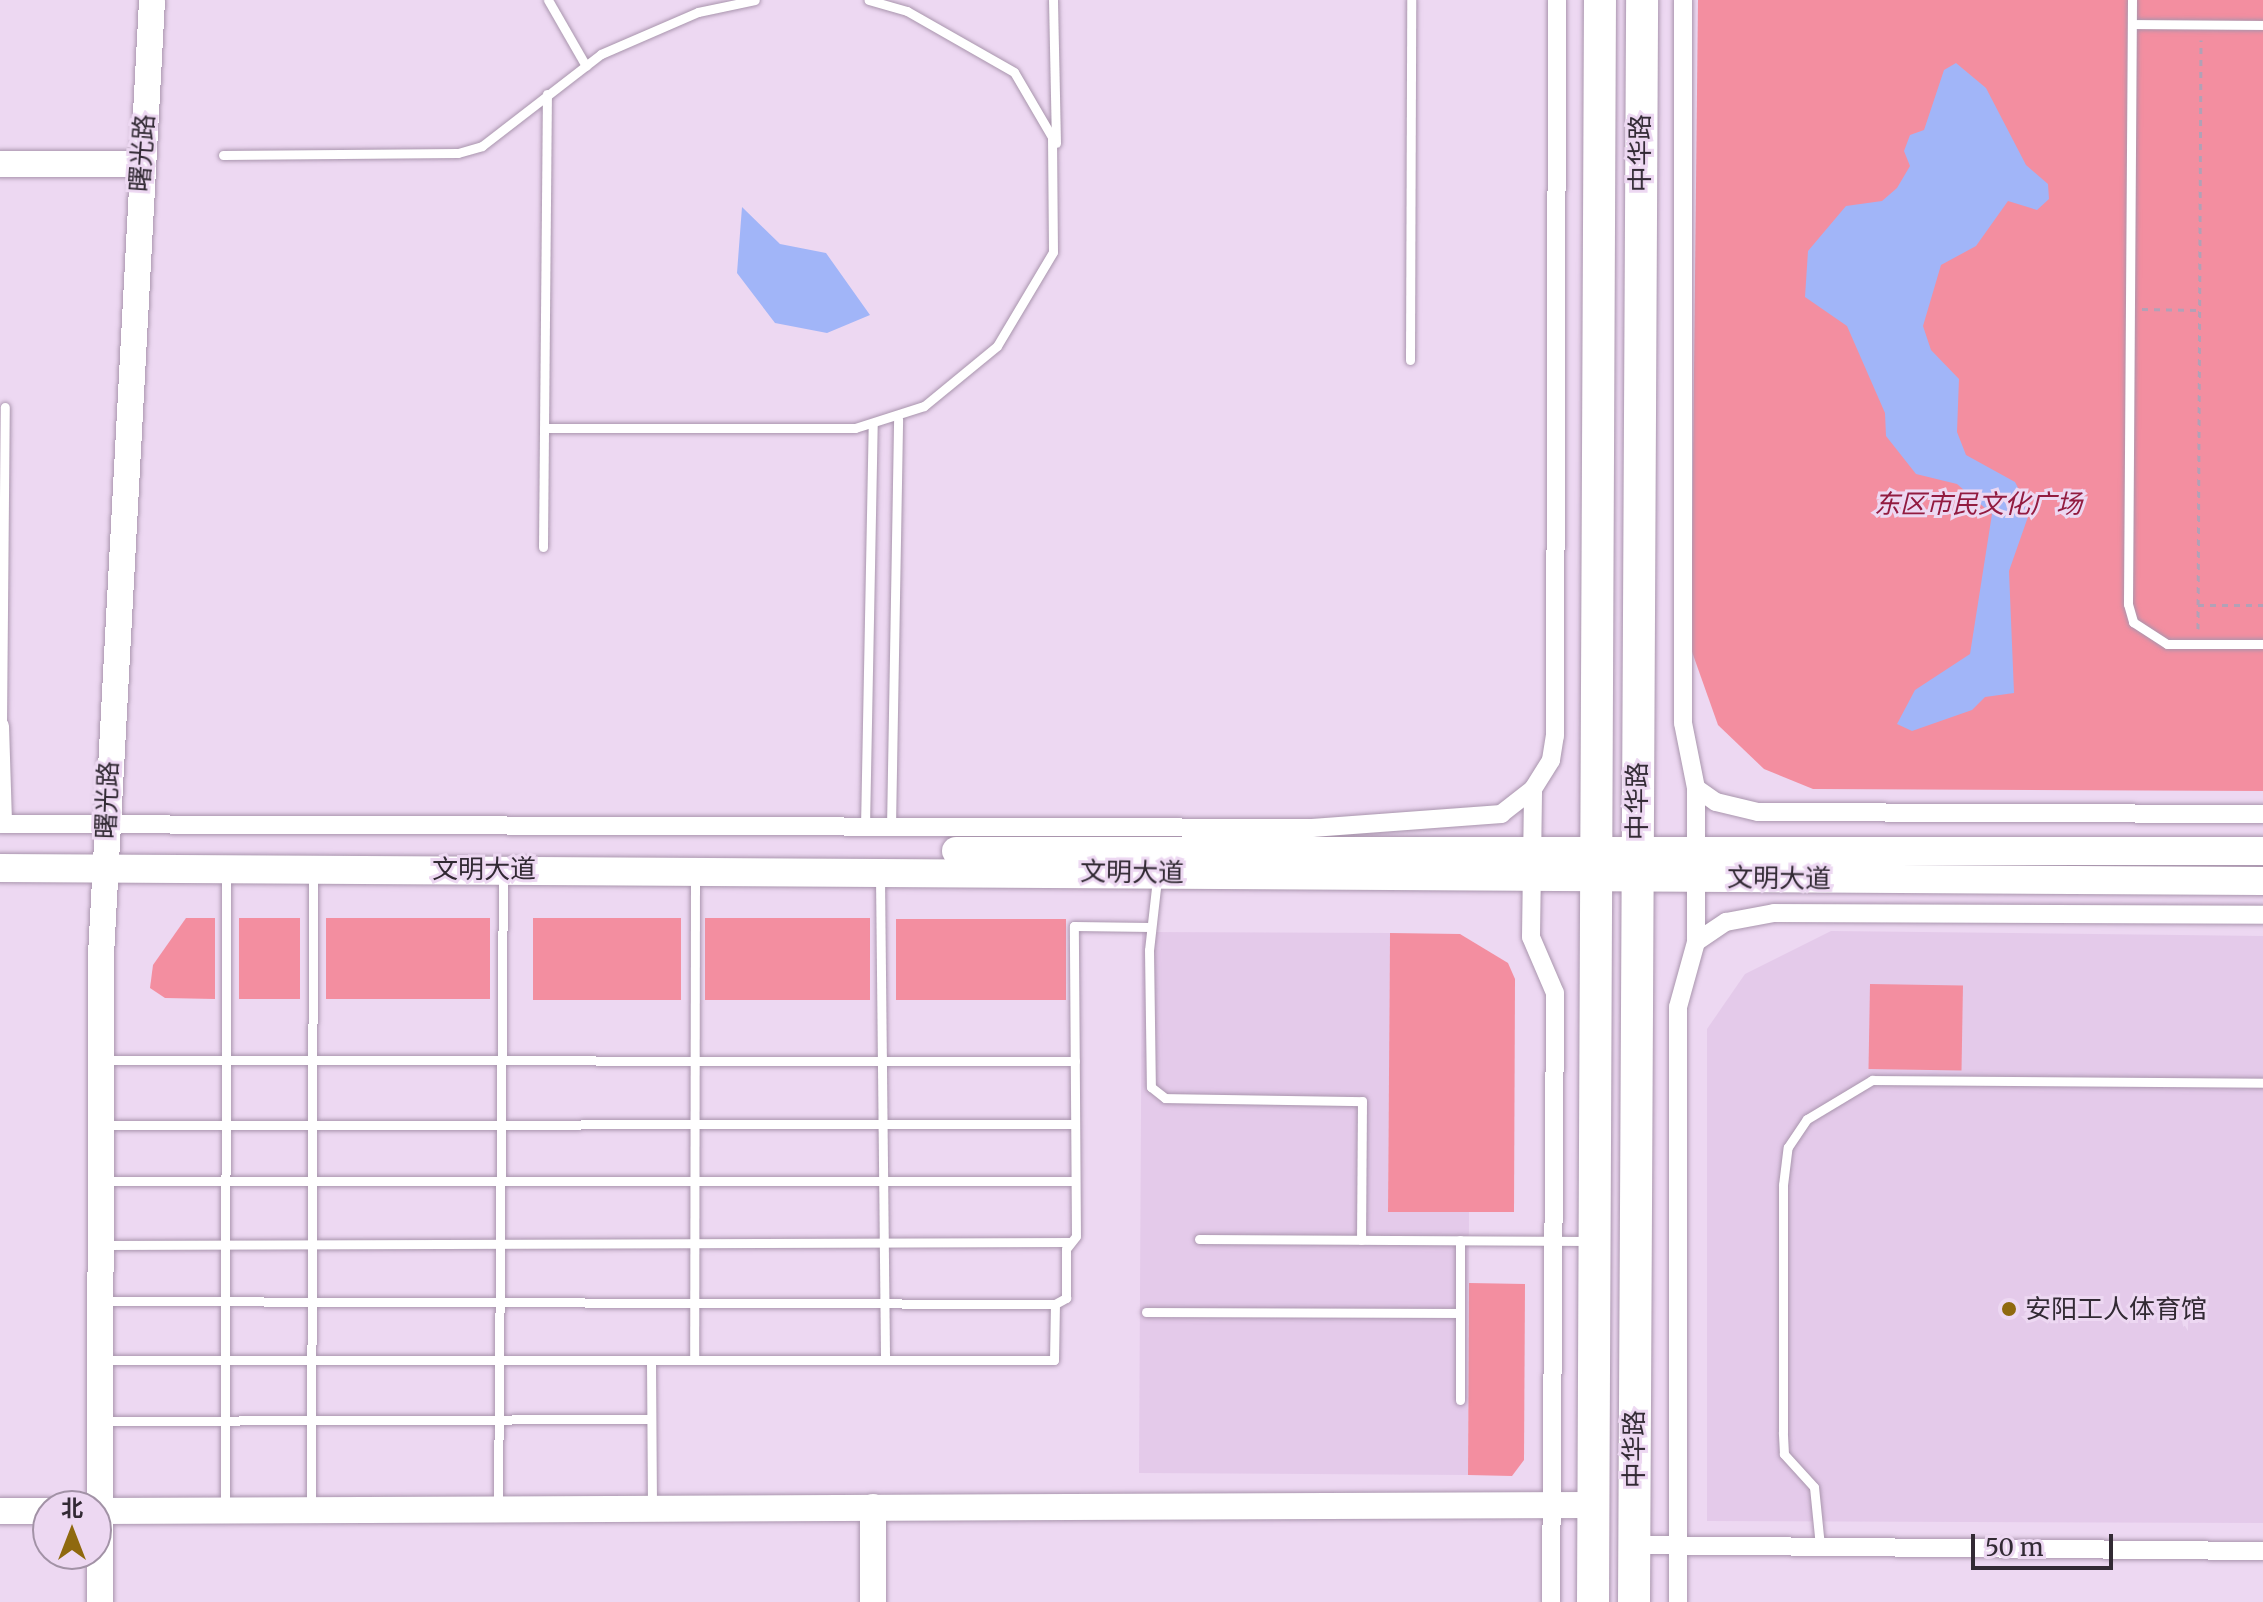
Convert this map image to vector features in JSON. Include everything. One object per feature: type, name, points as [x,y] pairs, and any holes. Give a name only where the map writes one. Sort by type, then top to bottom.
[{"type":"highway","name":"中华路","points":[[1593,1602],[1600,0]]},
{"type":"highway","name":"中华路","points":[[1634,1602],[1642,0]]},
{"type":"main road","name":"文明大道","points":[[1,832],[226,869],[1157,872],[1532,862]]},
{"type":"main road","name":"文明大道","points":[[0,868],[105,847],[1595,863],[2263,851]]},
{"type":"main road","name":"文明大道","points":[[1696,863],[2263,881]]},
{"type":"street","name":"曙光路","points":[[98,1490],[105,847],[152,0]]},
{"type":"street","points":[[105,847],[865,827],[1312,828],[1501,814],[1533,789],[1551,760],[1555,736],[1557,0]]},
{"type":"street","points":[[1678,1602],[1678,1007],[1696,942],[1696,788],[1683,723],[1683,0]]},
{"type":"street","points":[[0,164],[142,164]]},
{"type":"street","points":[[1,726],[1,832]]},
{"type":"street","points":[[1696,788],[1716,802],[1758,812],[2263,814]]},
{"type":"street","points":[[1533,789],[1531,937],[1555,993],[1551,1602]]},
{"type":"street","points":[[1696,942],[1726,922],[1774,913],[2263,915]]},
{"type":"street","points":[[112,1511],[1593,1505]]},
{"type":"street","points":[[873,1507],[873,1602]]},
{"type":"street","points":[[0,1511],[32,1511]]},
{"type":"street","points":[[1634,1545],[2263,1551]]},
{"type":"street","name":"曙光路","points":[[99,1570],[100,1602]]},
{"type":"lane","points":[[548,0],[586,66]]},
{"type":"lane","points":[[223,155],[458,153],[482,146],[586,66],[652,30],[755,0]]},
{"type":"lane","points":[[869,0],[919,17],[1014,72],[1052,137],[1057,170]]},
{"type":"lane","points":[[544,428],[873,425],[898,419],[969,375],[1022,310],[1053,252],[1057,170],[1053,0]]},
{"type":"lane","points":[[1410,360],[1411,0]]},
{"type":"lane","points":[[2132,0],[2128,604],[2133,622],[2150,638],[2198,644],[2263,644]]},
{"type":"lane","points":[[2132,24],[2263,25]]},
{"type":"lane","points":[[543,547],[547,94]]},
{"type":"lane","points":[[1,726],[5,407]]},
{"type":"lane","points":[[891,827],[898,419]]},
{"type":"lane","points":[[865,827],[873,425]]},
{"type":"lane","points":[[225,1510],[226,869]]},
{"type":"lane","points":[[311,1510],[313,869]]},
{"type":"lane","points":[[498,1509],[503,869]]},
{"type":"lane","points":[[694,1360],[695,870]]},
{"type":"lane","points":[[880,870],[885,1360]]},
{"type":"lane","points":[[1157,872],[1151,927],[1155,1094],[1362,1101],[1361,1240]]},
{"type":"lane","points":[[100,1301],[1055,1304],[1066,1298],[1075,1181],[1074,926],[1151,927]]},
{"type":"lane","points":[[101,1060],[1075,1061]]},
{"type":"lane","points":[[1820,1546],[1814,1487],[1784,1454],[1783,1432],[1783,1185],[1788,1147],[1807,1119],[1872,1080],[2263,1083]]},
{"type":"lane","points":[[101,1125],[1075,1124]]},
{"type":"lane","points":[[100,1181],[1075,1181]]},
{"type":"lane","points":[[1199,1239],[1594,1241]]},
{"type":"lane","points":[[1460,1240],[1460,1400]]},
{"type":"lane","points":[[100,1245],[1071,1242]]},
{"type":"lane","points":[[100,1360],[1054,1360],[1055,1304]]},
{"type":"lane","points":[[1146,1312],[1460,1313]]},
{"type":"lane","points":[[651,1360],[652,1508]]},
{"type":"lane","points":[[100,1421],[651,1419]]},
{"type":"path","points":[[2198,644],[2202,24]]},
{"type":"path","points":[[2130,309],[2200,310]]},
{"type":"path","points":[[2198,605],[2263,605]]},
{"type":"shaded area","points":[[1831,931],[2263,936],[2263,1523],[1707,1521],[1707,1029],[1745,974]]},
{"type":"shaded area","points":[[1142,932],[1390,933],[1388,1211],[1469,1212],[1468,1475],[1139,1473]]},
{"type":"green space","name":"东区市民文化广场","points":[[1698,0],[2263,0],[2263,791],[1813,789],[1764,769],[1718,725],[1691,649]]},
{"type":"green space","points":[[186,918],[215,918],[215,999],[165,998],[150,988],[153,965]]},
{"type":"green space","points":[[239,918],[300,918],[300,999],[239,999]]},
{"type":"green space","points":[[326,918],[490,918],[490,999],[326,999]]},
{"type":"green space","points":[[533,918],[681,918],[681,1000],[533,1000]]},
{"type":"green space","points":[[705,918],[870,918],[870,1000],[705,1000]]},
{"type":"green space","points":[[896,919],[1066,919],[1066,1000],[896,1000]]},
{"type":"green space","points":[[1390,933],[1460,934],[1508,963],[1515,979],[1514,1212],[1388,1212]]},
{"type":"green space","points":[[1870,984],[1963,986],[1962,1071],[1869,1069]]},
{"type":"green space","points":[[1469,1283],[1525,1284],[1524,1460],[1512,1476],[1468,1475]]},
{"type":"water","points":[[1956,63],[1986,88],[2026,165],[2048,184],[2049,199],[2037,210],[2008,201],[1976,246],[1941,265],[1923,326],[1931,350],[1959,379],[1957,432],[1966,455],[2015,482],[2030,511],[2009,571],[2014,693],[1985,697],[1972,710],[1912,731],[1897,724],[1915,690],[1970,654],[1992,514],[1957,484],[1916,474],[1886,436],[1885,413],[1847,326],[1805,297],[1808,251],[1846,206],[1882,201],[1897,188],[1910,166],[1904,151],[1910,135],[1924,130],[1944,70]]},
{"type":"water","points":[[742,207],[780,244],[826,253],[870,315],[827,333],[775,323],[737,273]]},
{"type":"place","name":"安阳工人体育馆","points":[[2009,1309]]}]
